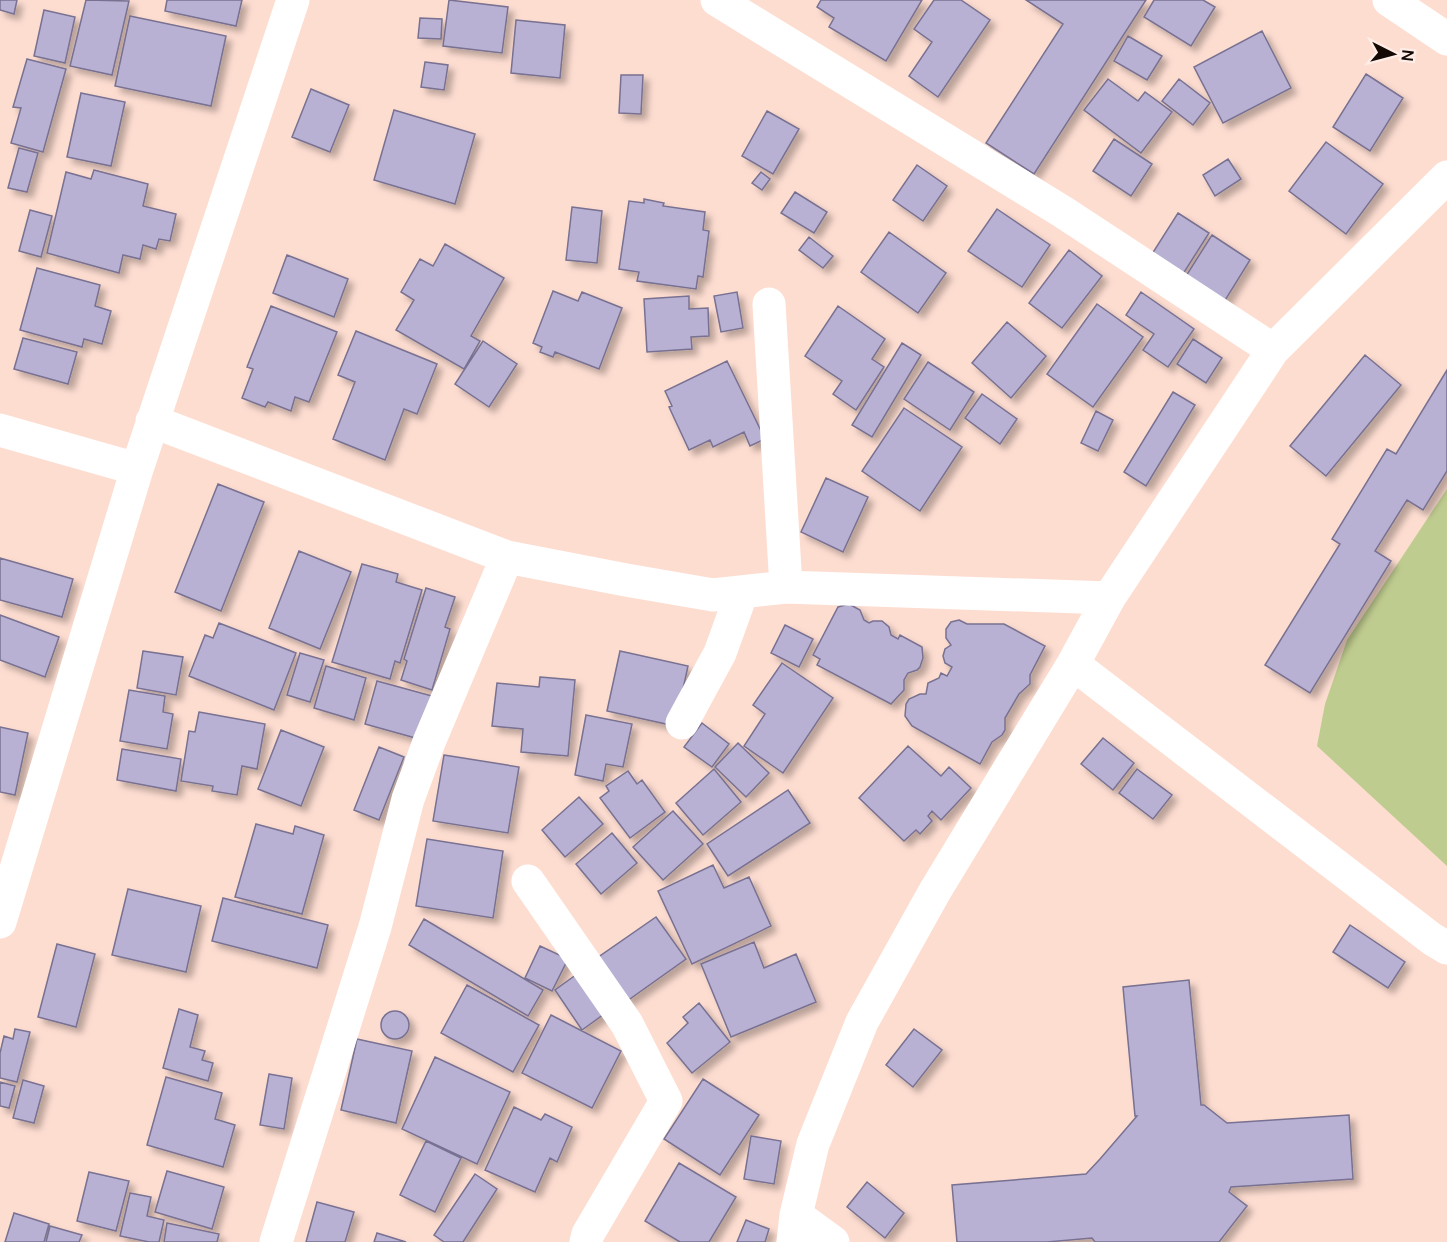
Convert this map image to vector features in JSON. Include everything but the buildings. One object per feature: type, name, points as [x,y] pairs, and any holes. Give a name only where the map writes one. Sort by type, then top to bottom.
[{"type":"street","points":[[0,922],[152,421],[293,0]]},
{"type":"street","points":[[717,0],[1063,212],[1273,350]]},
{"type":"street","points":[[1389,0],[1447,39]]},
{"type":"street","points":[[833,1242],[794,1228],[813,1144],[862,1022],[935,891],[1073,664],[1109,598],[1273,350],[1447,177]]},
{"type":"street","points":[[769,304],[786,587]]},
{"type":"street","points":[[152,421],[507,557],[713,595],[786,587],[1109,598]]},
{"type":"street","points":[[0,430],[137,469]]},
{"type":"street","points":[[276,1242],[375,927],[408,799],[429,742],[507,557]]},
{"type":"street","points":[[682,723],[720,653],[742,591]]},
{"type":"street","points":[[1073,664],[1432,939],[1447,948]]},
{"type":"street","points":[[528,881],[627,1024],[666,1101],[596,1239]]},
{"type":"green space","points":[[1447,489],[1447,866],[1317,746],[1325,704],[1347,640]]}]
